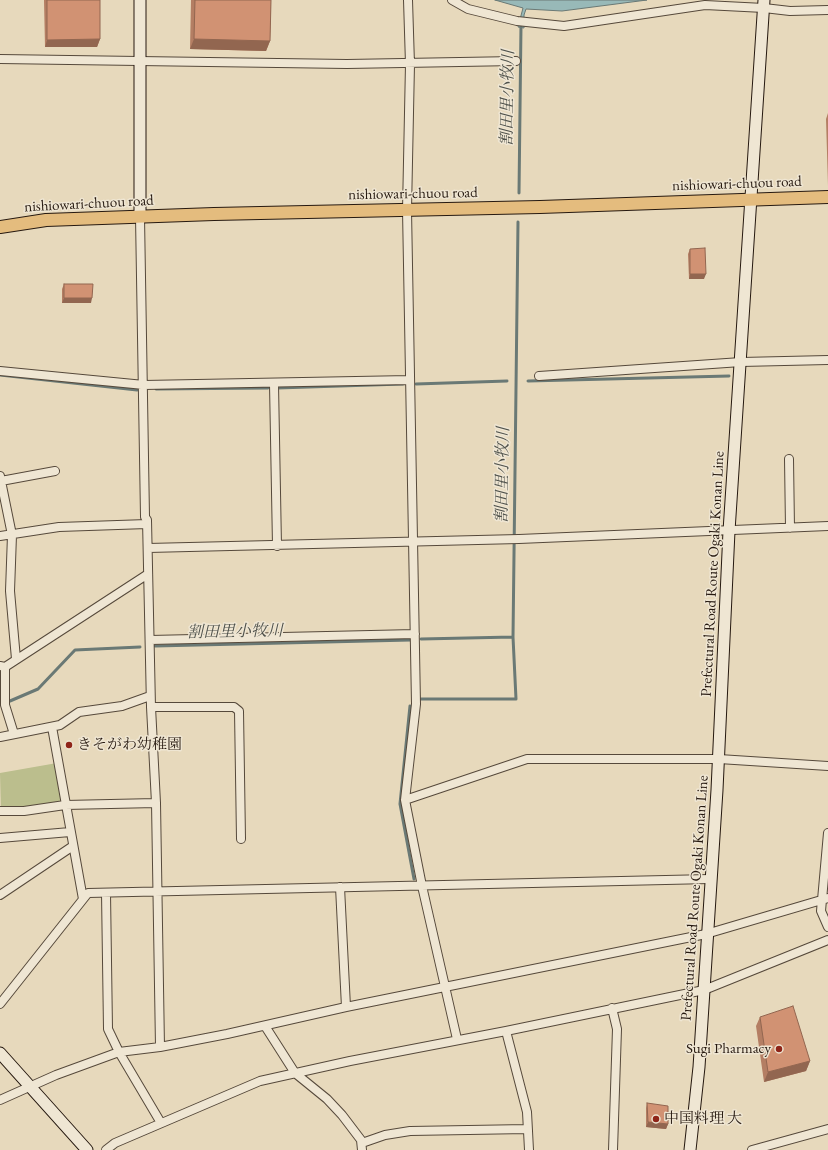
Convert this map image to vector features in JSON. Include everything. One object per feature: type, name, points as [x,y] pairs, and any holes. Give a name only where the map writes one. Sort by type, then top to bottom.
[{"type":"main road","points":[[140,0],[140,217]]},
{"type":"main road","name":"Prefectural Road Route Ogaki Konan Line","points":[[690,1150],[699,1067],[706,934],[719,759],[729,531],[764,4]]},
{"type":"main road","name":"nishiowari-chuou road","points":[[2,224],[46,220],[540,207],[828,197]]},
{"type":"main road","points":[[0,1054],[86,1150]]},
{"type":"street","points":[[408,0],[410,64],[407,210],[416,704],[405,800],[422,886],[457,1039]]},
{"type":"street","points":[[452,0],[468,8],[521,22],[564,26],[705,5],[764,4],[790,12],[828,10]]},
{"type":"street","points":[[0,59],[410,64],[516,61]]},
{"type":"street","points":[[140,217],[145,517],[147,524],[148,548],[150,696],[156,803],[160,1047]]},
{"type":"street","points":[[539,376],[741,362],[828,360]]},
{"type":"street","points":[[0,371],[22,375],[144,385],[274,384],[409,380]]},
{"type":"street","points":[[274,384],[277,546]]},
{"type":"street","points":[[789,458],[790,528]]},
{"type":"street","points":[[16,659],[10,591],[12,535],[1,479],[55,471]]},
{"type":"street","points":[[0,536],[58,527],[147,524]]},
{"type":"street","points":[[148,548],[515,539],[828,526]]},
{"type":"street","points":[[14,734],[4,703],[2,666],[16,659],[148,574]]},
{"type":"street","points":[[150,640],[415,634]]},
{"type":"street","points":[[0,737],[60,725],[79,712],[122,706],[150,696]]},
{"type":"street","points":[[151,707],[234,707],[239,711],[241,839]]},
{"type":"street","points":[[52,727],[83,899]]},
{"type":"street","points":[[405,800],[527,760],[719,759],[828,766]]},
{"type":"street","points":[[0,811],[24,811],[65,805],[156,803]]},
{"type":"street","points":[[0,838],[70,832]]},
{"type":"street","points":[[828,833],[826,898],[821,911],[828,927]]},
{"type":"street","points":[[0,895],[73,846]]},
{"type":"street","points":[[0,1004],[88,893],[710,879]]},
{"type":"street","points":[[340,887],[346,1007]]},
{"type":"street","points":[[106,892],[108,1029],[119,1052],[161,1123]]},
{"type":"street","points":[[0,1100],[56,1075],[119,1052],[160,1047],[265,1026],[346,1007],[706,934],[826,898]]},
{"type":"street","points":[[106,1150],[115,1143],[260,1081],[457,1039],[506,1031],[704,990],[828,940]]},
{"type":"street","points":[[612,1008],[617,1029],[613,1150]]},
{"type":"street","points":[[265,1026],[295,1073],[327,1099],[347,1121],[362,1146],[385,1135],[410,1131],[527,1129]]},
{"type":"street","points":[[506,1031],[527,1112],[529,1150]]},
{"type":"street","points":[[752,1150],[828,1129]]},
{"type":"green space","points":[[57,763],[65,805],[1,811],[0,773]]},
{"type":"water","points":[[495,0],[647,0],[562,11],[526,9],[524,15],[524,28],[518,27],[523,8]]},
{"type":"building","points":[[47,0],[100,0],[100,39],[47,40]]},
{"type":"building","points":[[195,0],[271,0],[270,41],[194,39]]},
{"type":"building","points":[[705,248],[706,274],[690,274],[690,249]]},
{"type":"building","points":[[64,284],[93,284],[92,298],[64,298]]},
{"type":"building","name":"Sugi Pharmacy","points":[[793,1006],[810,1061],[768,1072],[760,1017]]},
{"type":"building","name":"中国料理 大","points":[[647,1103],[668,1106],[668,1124],[648,1122]]},
{"type":"waterway","name":"割田里小牧川","points":[[519,193],[521,25]]},
{"type":"waterway","name":"割田里小牧川","points":[[421,639],[513,637],[518,222]]},
{"type":"waterway","points":[[0,375],[137,390]]},
{"type":"waterway","points":[[528,381],[729,376]]},
{"type":"waterway","points":[[416,384],[507,381]]},
{"type":"waterway","points":[[277,388],[403,384]]},
{"type":"waterway","points":[[156,389],[268,388]]},
{"type":"waterway","points":[[421,699],[516,699],[513,637]]},
{"type":"waterway","name":"割田里小牧川","points":[[155,646],[411,640]]},
{"type":"waterway","name":"割田里小牧川","points":[[0,704],[38,689],[75,650],[140,647]]},
{"type":"waterway","points":[[410,706],[400,804],[414,879]]},
{"type":"place","name":"きそがわ幼稚園","points":[[69,745]]},
{"type":"place","name":"Sugi Pharmacy","points":[[779,1049]]},
{"type":"place","name":"中国料理 大","points":[[656,1119]]}]
